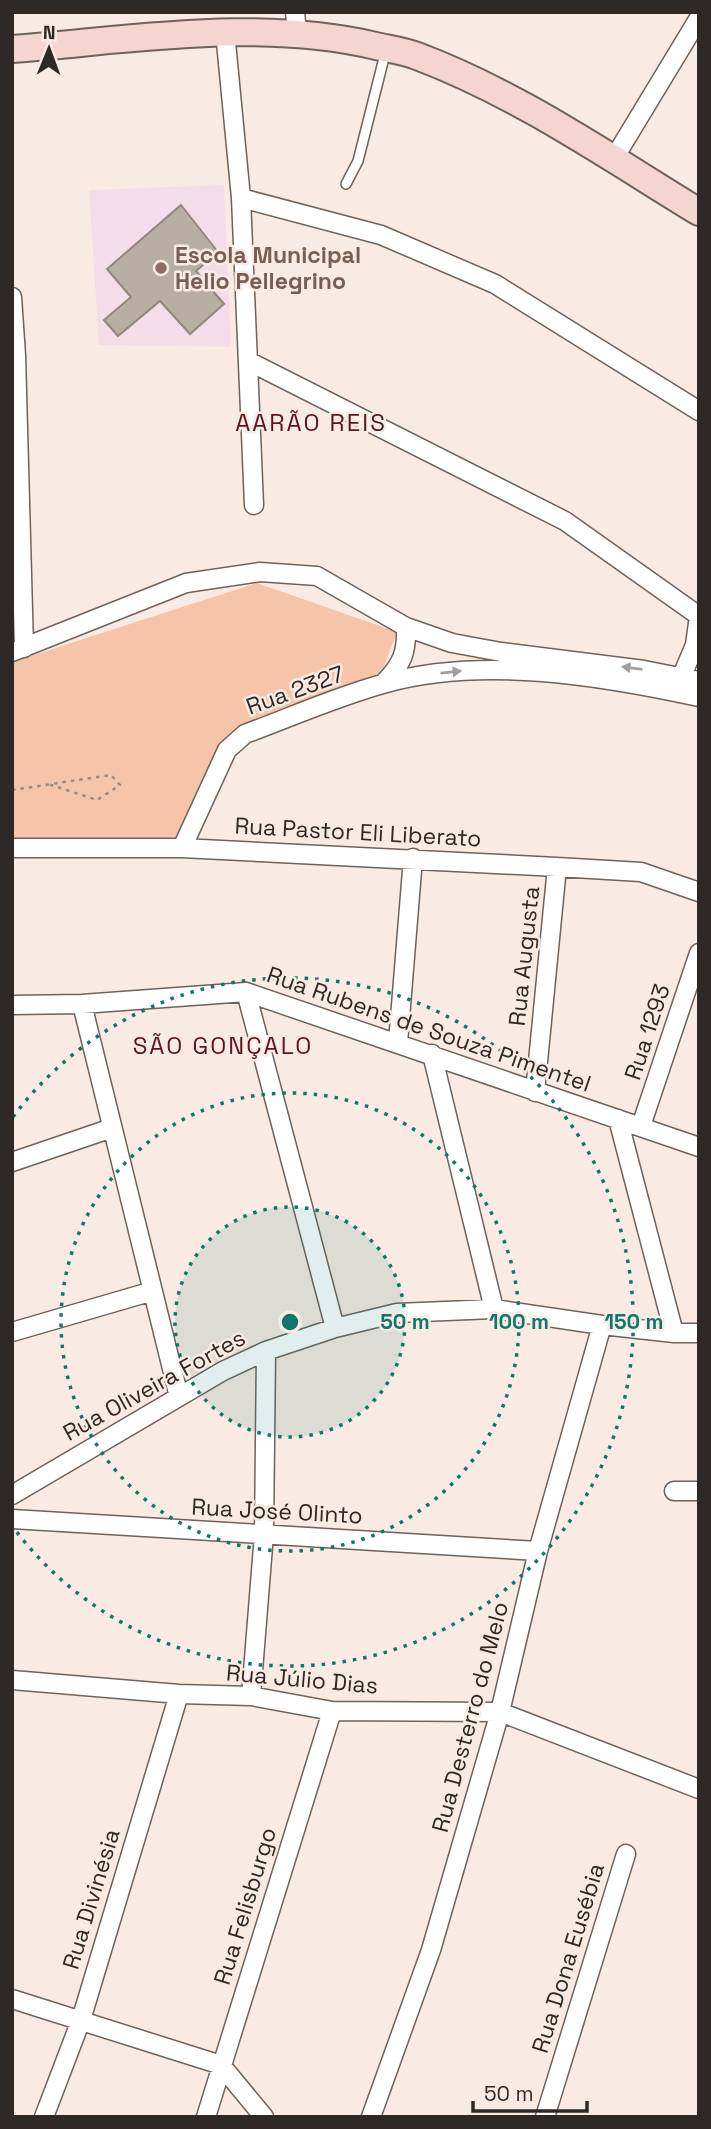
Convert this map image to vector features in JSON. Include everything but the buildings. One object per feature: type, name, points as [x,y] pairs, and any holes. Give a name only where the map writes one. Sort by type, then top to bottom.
[{"type":"main road","points":[[12,49],[225,32],[296,22],[348,39],[415,55],[523,103],[699,212]]},
{"type":"street","points":[[613,160],[699,18]]},
{"type":"street","points":[[225,32],[241,198],[254,505]]},
{"type":"street","points":[[241,198],[381,235],[495,285],[699,411]]},
{"type":"street","points":[[12,298],[18,650],[186,583],[260,572],[317,576],[406,627],[452,643],[644,670],[686,684],[699,697]]},
{"type":"street","points":[[248,361],[565,521],[699,616],[686,684]]},
{"type":"street","name":"Rua 2327","points":[[182,848],[227,750],[245,734],[384,684],[402,672],[407,645],[406,627]]},
{"type":"street","points":[[402,672],[499,668],[643,685],[686,684]]},
{"type":"street","name":"Rua Pastor Eli Liberato","points":[[12,848],[182,848],[641,872],[699,892]]},
{"type":"street","points":[[398,1043],[412,858]]},
{"type":"street","name":"Rua Augusta","points":[[535,1092],[557,867]]},
{"type":"street","name":"Rua 1293","points":[[641,1126],[699,953]]},
{"type":"street","points":[[246,992],[335,1328]]},
{"type":"street","name":"Rua Rubens de Souza Pimentel","points":[[12,1005],[82,1004],[246,992],[691,1144]]},
{"type":"street","points":[[82,1004],[179,1396]]},
{"type":"street","points":[[432,1054],[494,1309]]},
{"type":"street","points":[[618,1119],[674,1333]]},
{"type":"street","points":[[12,1162],[113,1128]]},
{"type":"street","points":[[691,1144],[699,1130]]},
{"type":"street","points":[[12,1332],[153,1291]]},
{"type":"street","name":"Rua Oliveira Fortes","points":[[12,1495],[223,1371],[266,1351],[335,1328],[397,1313],[494,1309],[602,1325],[699,1333]]},
{"type":"street","name":"Rua Desterro do Melo","points":[[371,2117],[431,1950],[500,1712],[538,1551],[602,1325]]},
{"type":"street","points":[[251,1696],[264,1534],[266,1351]]},
{"type":"street","points":[[674,1491],[699,1490]]},
{"type":"street","name":"Rua José Olinto","points":[[12,1519],[538,1551]]},
{"type":"street","name":"Rua Júlio Dias","points":[[13,1683],[251,1696],[332,1711],[500,1712],[699,1788]]},
{"type":"street","name":"Rua Divinésia","points":[[44,2117],[80,2020],[179,1694]]},
{"type":"street","name":"Rua Felisburgo","points":[[206,2117],[332,1711]]},
{"type":"street","name":"Rua Dona Eusébia","points":[[545,2117],[626,1854]]},
{"type":"street","points":[[12,1999],[221,2065],[264,2117]]},
{"type":"lane","points":[[346,184],[358,161],[387,48]]},
{"type":"path","points":[[12,790],[48,784],[111,775],[120,785],[97,800],[48,784]]},
{"type":"shaded area","name":"Escola Municipal Helio Pellegrino","points":[[224,185],[231,347],[99,345],[89,190]]},
{"type":"shaded area","points":[[257,583],[397,632],[381,674],[340,693],[234,732],[173,841],[12,840],[12,662]]},
{"type":"place","name":"Escola Municipal Helio Pellegrino","points":[[161,268]]},
{"type":"district","name":"AARÃO REIS","points":[[311,423]]},
{"type":"district","name":"SÃO GONÇALO","points":[[223,1046]]}]
